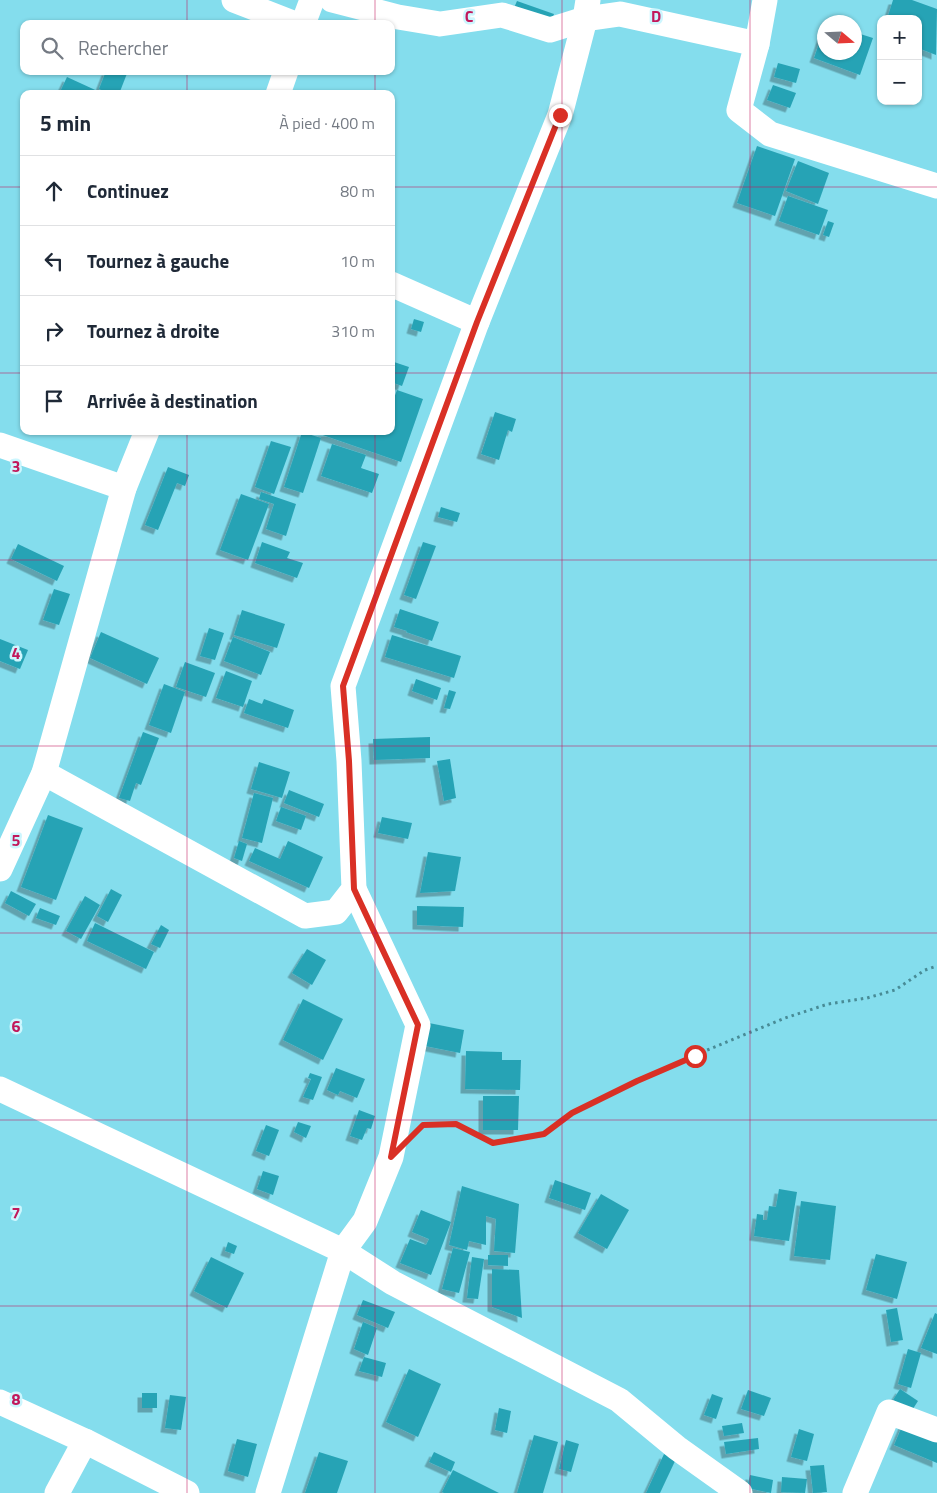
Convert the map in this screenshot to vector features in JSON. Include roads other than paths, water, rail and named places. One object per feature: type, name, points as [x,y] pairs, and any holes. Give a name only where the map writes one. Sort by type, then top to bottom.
[{"type":"street","points":[[234,0],[285,20]]},
{"type":"street","points":[[305,20],[312,0]]},
{"type":"street","points":[[332,0],[398,17],[440,24],[502,15],[550,30],[587,10],[620,14],[757,44]]},
{"type":"street","points":[[766,0],[757,44],[739,110],[770,134],[937,186]]},
{"type":"street","points":[[268,1493],[343,1251],[365,1220],[391,1157],[418,1025],[354,889],[349,761],[343,686],[477,322],[560,115],[587,10]]},
{"type":"street","points":[[279,90],[285,75]]},
{"type":"street","points":[[395,286],[477,322]]},
{"type":"street","points":[[0,869],[44,773],[124,488],[145,435]]},
{"type":"street","points":[[0,445],[124,488]]},
{"type":"street","points":[[44,773],[305,916],[336,912],[354,889]]},
{"type":"street","points":[[0,1090],[343,1251],[393,1283],[619,1400],[677,1448],[740,1493]]},
{"type":"street","points":[[0,1402],[86,1441],[187,1493]]},
{"type":"street","points":[[855,1493],[889,1412],[937,1430]]},
{"type":"street","points":[[57,1493],[86,1441]]}]
